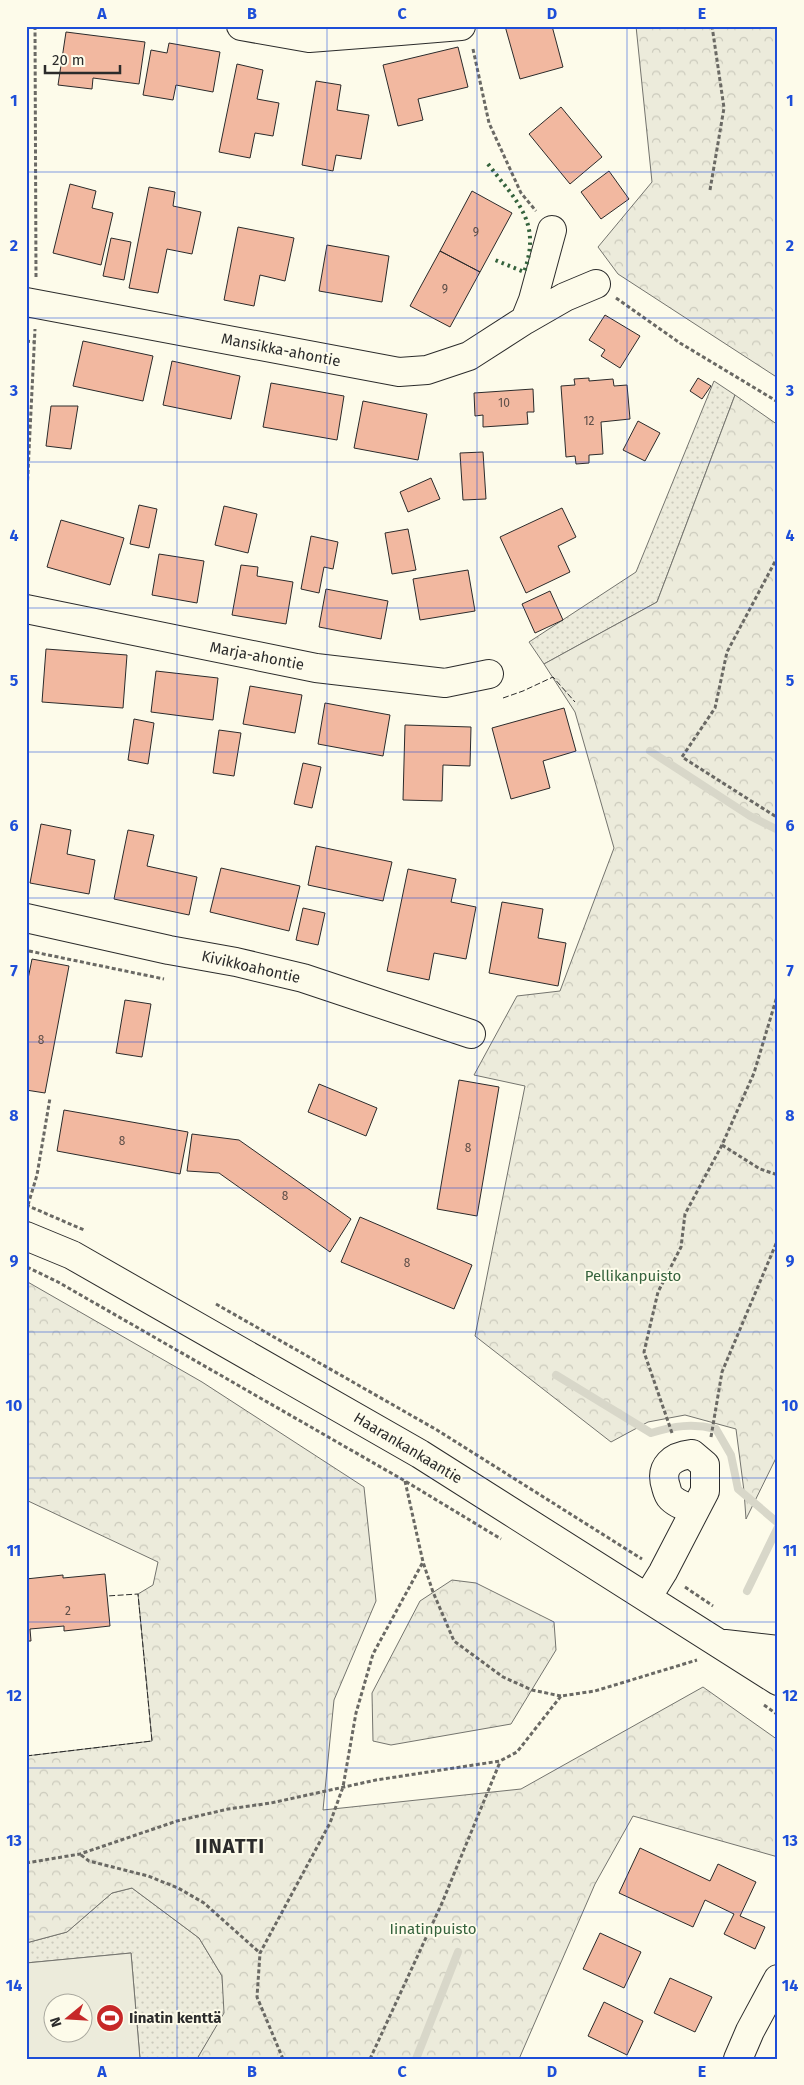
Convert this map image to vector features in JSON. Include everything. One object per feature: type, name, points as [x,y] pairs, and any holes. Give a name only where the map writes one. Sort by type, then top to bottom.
[{"type":"street","points":[[241,26],[309,38],[402,28],[467,36]]},
{"type":"street","points":[[525,320],[534,300],[552,230]]},
{"type":"street","name":"Mansikka-ahontie","points":[[32,303],[399,372],[426,370],[470,356],[525,320],[565,297],[596,284]]},
{"type":"street","name":"Marja-ahontie","points":[[26,609],[316,668],[445,683],[489,674]]},
{"type":"street","name":"Kivikkoahontie","points":[[26,918],[303,978],[471,1034]]},
{"type":"street","name":"Haarankankaantie","points":[[26,1236],[72,1255],[420,1454],[778,1682]]},
{"type":"street","points":[[647,1598],[663,1572],[695,1510]]},
{"type":"street","points":[[720,1644],[778,1650]]},
{"type":"street","points":[[738,2059],[750,2031],[778,1979]]},
{"type":"path","points":[[26,513],[35,342],[32,303],[34,26]]},
{"type":"path","points":[[710,190],[724,108],[712,26]]},
{"type":"path","points":[[467,36],[489,123],[521,193],[552,230]]},
{"type":"path","points":[[596,284],[680,343],[778,402]]},
{"type":"path","points":[[26,341],[35,342]]},
{"type":"path","points":[[778,556],[727,652],[715,708],[682,757],[778,818]]},
{"type":"path","points":[[29,951],[164,979]]},
{"type":"path","points":[[672,1432],[644,1352],[658,1292],[681,1247],[685,1214],[722,1145],[754,1073],[778,993]]},
{"type":"path","points":[[28,1205],[37,1175],[50,1098]]},
{"type":"path","points":[[722,1145],[760,1169],[778,1175]]},
{"type":"path","points":[[712,1434],[722,1372],[778,1239]]},
{"type":"path","points":[[26,1267],[67,1287],[405,1481],[506,1542]]},
{"type":"path","points":[[420,1454],[405,1481],[423,1562],[432,1592],[454,1641],[502,1677],[532,1690],[561,1696],[595,1691],[698,1660],[690,1654]]},
{"type":"path","points":[[283,2059],[257,1997],[260,1953],[330,1823],[342,1787],[356,1713],[373,1654],[423,1562]]},
{"type":"path","points":[[26,1863],[80,1854],[178,1821],[376,1780],[500,1761],[517,1752],[561,1696]]},
{"type":"path","points":[[762,1704],[778,1715]]},
{"type":"path","points":[[370,2059],[442,1903],[500,1761]]},
{"type":"path","points":[[80,1854],[90,1861],[148,1876],[178,1888],[204,1903],[260,1953]]},
{"type":"green space","points":[[636,26],[778,26],[778,378],[618,274],[598,247],[652,182]]},
{"type":"green space","points":[[714,381],[735,395],[657,602],[544,664],[529,642],[636,572]]},
{"type":"green space","name":"Pellikanpuisto","points":[[735,395],[778,425],[778,1454],[746,1519],[736,1429],[685,1415],[648,1422],[611,1442],[475,1336],[525,1086],[474,1075],[517,996],[560,991],[614,848],[575,712],[544,664],[657,602]]},
{"type":"green space","name":"Iinatinpuisto","points":[[26,1281],[202,1382],[364,1487],[376,1601],[334,1700],[323,1810],[521,1789],[703,1687],[778,1740],[778,1857],[633,1816],[595,1884],[519,2059],[197,2059],[224,2013],[222,1976],[199,1938],[132,1888],[112,1893],[67,1932],[26,1943],[26,1756],[152,1741],[138,1594],[153,1585],[158,1562],[26,1500]]},
{"type":"green space","points":[[452,1580],[476,1583],[554,1622],[556,1650],[511,1724],[391,1745],[373,1741],[372,1693],[420,1601]]},
{"type":"green space","points":[[132,1888],[199,1938],[222,1976],[225,2013],[197,2059],[140,2059],[131,1953],[26,1963],[26,1943],[67,1932],[112,1893]]},
{"type":"green space","name":"Iinatin kenttä","points":[[131,1953],[140,2059],[26,2059],[26,1963]]},
{"type":"building","points":[[505,26],[552,26],[563,67],[520,79]]},
{"type":"building","points":[[66,32],[145,42],[139,84],[93,78],[92,89],[58,85]]},
{"type":"building","points":[[169,43],[220,52],[213,92],[176,85],[173,100],[143,95],[151,50],[167,53]]},
{"type":"building","points":[[458,47],[468,87],[418,99],[423,120],[398,126],[383,65]]},
{"type":"building","points":[[237,64],[263,70],[257,99],[279,103],[273,136],[255,133],[250,158],[219,152]]},
{"type":"building","points":[[316,81],[341,85],[337,110],[369,115],[361,159],[336,155],[333,171],[302,165]]},
{"type":"building","points":[[561,107],[602,157],[570,184],[529,134]]},
{"type":"building","points":[[609,171],[629,199],[601,219],[581,192]]},
{"type":"building","points":[[70,184],[96,191],[92,208],[113,213],[101,265],[53,253]]},
{"type":"building","points":[[149,187],[175,192],[173,206],[201,212],[192,254],[167,249],[158,293],[129,288]]},
{"type":"building","points":[[472,191],[512,213],[480,272],[440,251]]},
{"type":"building","points":[[238,227],[294,238],[285,281],[260,275],[254,306],[224,300]]},
{"type":"building","points":[[111,238],[131,242],[124,280],[103,276]]},
{"type":"building","points":[[327,245],[389,256],[382,302],[319,291]]},
{"type":"building","points":[[440,251],[480,272],[450,327],[410,306]]},
{"type":"building","points":[[605,315],[640,336],[620,368],[601,356],[605,350],[589,340]]},
{"type":"building","points":[[83,341],[153,356],[143,401],[73,386]]},
{"type":"building","points":[[172,361],[240,376],[231,419],[163,405]]},
{"type":"building","points":[[589,378],[589,381],[613,379],[614,386],[627,385],[630,419],[601,422],[603,454],[589,455],[589,463],[576,464],[575,456],[566,457],[561,386],[575,385],[574,379]]},
{"type":"building","points":[[698,378],[711,386],[702,399],[690,391]]},
{"type":"building","points":[[271,383],[344,396],[337,440],[263,427]]},
{"type":"building","points":[[533,389],[534,412],[527,412],[528,424],[483,427],[483,415],[475,416],[474,393]]},
{"type":"building","points":[[363,401],[427,414],[418,460],[354,448]]},
{"type":"building","points":[[51,406],[78,406],[71,449],[46,446]]},
{"type":"building","points":[[638,421],[660,433],[645,461],[623,450]]},
{"type":"building","points":[[483,452],[486,499],[463,500],[460,453]]},
{"type":"building","points":[[431,478],[440,499],[408,512],[400,492]]},
{"type":"building","points":[[139,505],[157,509],[149,548],[130,544]]},
{"type":"building","points":[[224,506],[257,514],[248,553],[215,545]]},
{"type":"building","points":[[562,508],[576,537],[558,546],[570,572],[526,593],[500,537]]},
{"type":"building","points":[[61,520],[124,538],[110,585],[47,567]]},
{"type":"building","points":[[408,529],[416,570],[392,574],[385,533]]},
{"type":"building","points":[[311,536],[338,542],[333,569],[324,567],[319,593],[301,589]]},
{"type":"building","points":[[159,554],[204,561],[197,603],[152,595]]},
{"type":"building","points":[[241,565],[258,567],[257,576],[293,582],[286,624],[232,615]]},
{"type":"building","points":[[468,570],[475,611],[420,620],[413,579]]},
{"type":"building","points":[[326,589],[388,601],[381,639],[319,627]]},
{"type":"building","points":[[550,591],[563,620],[535,633],[522,604]]},
{"type":"building","points":[[46,649],[127,655],[123,708],[42,702]]},
{"type":"building","points":[[156,671],[218,678],[213,720],[151,712]]},
{"type":"building","points":[[250,686],[302,695],[295,733],[243,724]]},
{"type":"building","points":[[325,703],[390,715],[383,756],[318,744]]},
{"type":"building","points":[[564,708],[576,751],[543,761],[550,788],[511,799],[492,728]]},
{"type":"building","points":[[134,719],[154,723],[148,764],[128,760]]},
{"type":"building","points":[[405,725],[471,727],[470,766],[443,765],[442,801],[403,800]]},
{"type":"building","points":[[219,730],[241,733],[234,776],[213,773]]},
{"type":"building","points":[[303,763],[321,767],[312,808],[294,804]]},
{"type":"building","points":[[41,824],[71,830],[67,854],[95,860],[89,894],[30,883]]},
{"type":"building","points":[[128,830],[154,835],[147,866],[197,877],[189,915],[114,899]]},
{"type":"building","points":[[316,846],[392,862],[383,901],[308,885]]},
{"type":"building","points":[[221,868],[300,886],[289,931],[210,912]]},
{"type":"building","points":[[408,869],[456,879],[451,902],[476,907],[466,959],[434,953],[429,980],[387,971]]},
{"type":"building","points":[[502,902],[543,909],[538,938],[566,943],[558,986],[489,973]]},
{"type":"building","points":[[303,908],[325,913],[318,945],[296,940]]},
{"type":"building","points":[[32,959],[69,966],[45,1093],[26,1090],[26,989]]},
{"type":"building","points":[[125,1000],[151,1004],[142,1057],[116,1053]]},
{"type":"building","points":[[459,1080],[499,1087],[477,1216],[437,1209]]},
{"type":"building","points":[[319,1084],[377,1108],[366,1136],[308,1112]]},
{"type":"building","points":[[64,1110],[188,1132],[180,1174],[57,1151]]},
{"type":"building","points":[[192,1134],[239,1140],[351,1219],[330,1252],[219,1173],[187,1171]]},
{"type":"building","points":[[360,1217],[472,1265],[454,1309],[341,1262]]},
{"type":"building","points":[[105,1574],[110,1626],[64,1631],[64,1626],[30,1629],[31,1641],[26,1641],[26,1579],[63,1575],[63,1578]]},
{"type":"building","points":[[640,1848],[710,1881],[718,1864],[756,1882],[740,1916],[765,1927],[755,1949],[724,1934],[734,1914],[705,1900],[693,1927],[619,1893]]},
{"type":"building","points":[[600,1933],[641,1952],[624,1988],[583,1969]]},
{"type":"building","points":[[670,1978],[712,1997],[695,2032],[654,2013]]},
{"type":"building","points":[[604,2002],[643,2021],[627,2055],[588,2036]]},
{"type":"waterway","points":[[650,751],[750,816],[778,830]]},
{"type":"waterway","points":[[556,1375],[651,1433],[683,1426],[716,1429],[731,1455],[738,1489],[778,1523]]},
{"type":"waterway","points":[[747,1591],[778,1527]]},
{"type":"waterway","points":[[416,2059],[458,1952]]},
{"type":"hedge","points":[[488,164],[524,213],[530,239],[529,255],[524,272],[495,260]]},
{"type":"fence","points":[[503,698],[553,677],[575,702]]},
{"type":"fence","points":[[26,1756],[152,1741],[138,1594],[107,1596]]},
{"type":"place","name":"Iinatin kenttä","points":[[110,2018]]},
{"type":"district","name":"IINATTI","points":[[230,1846]]}]
